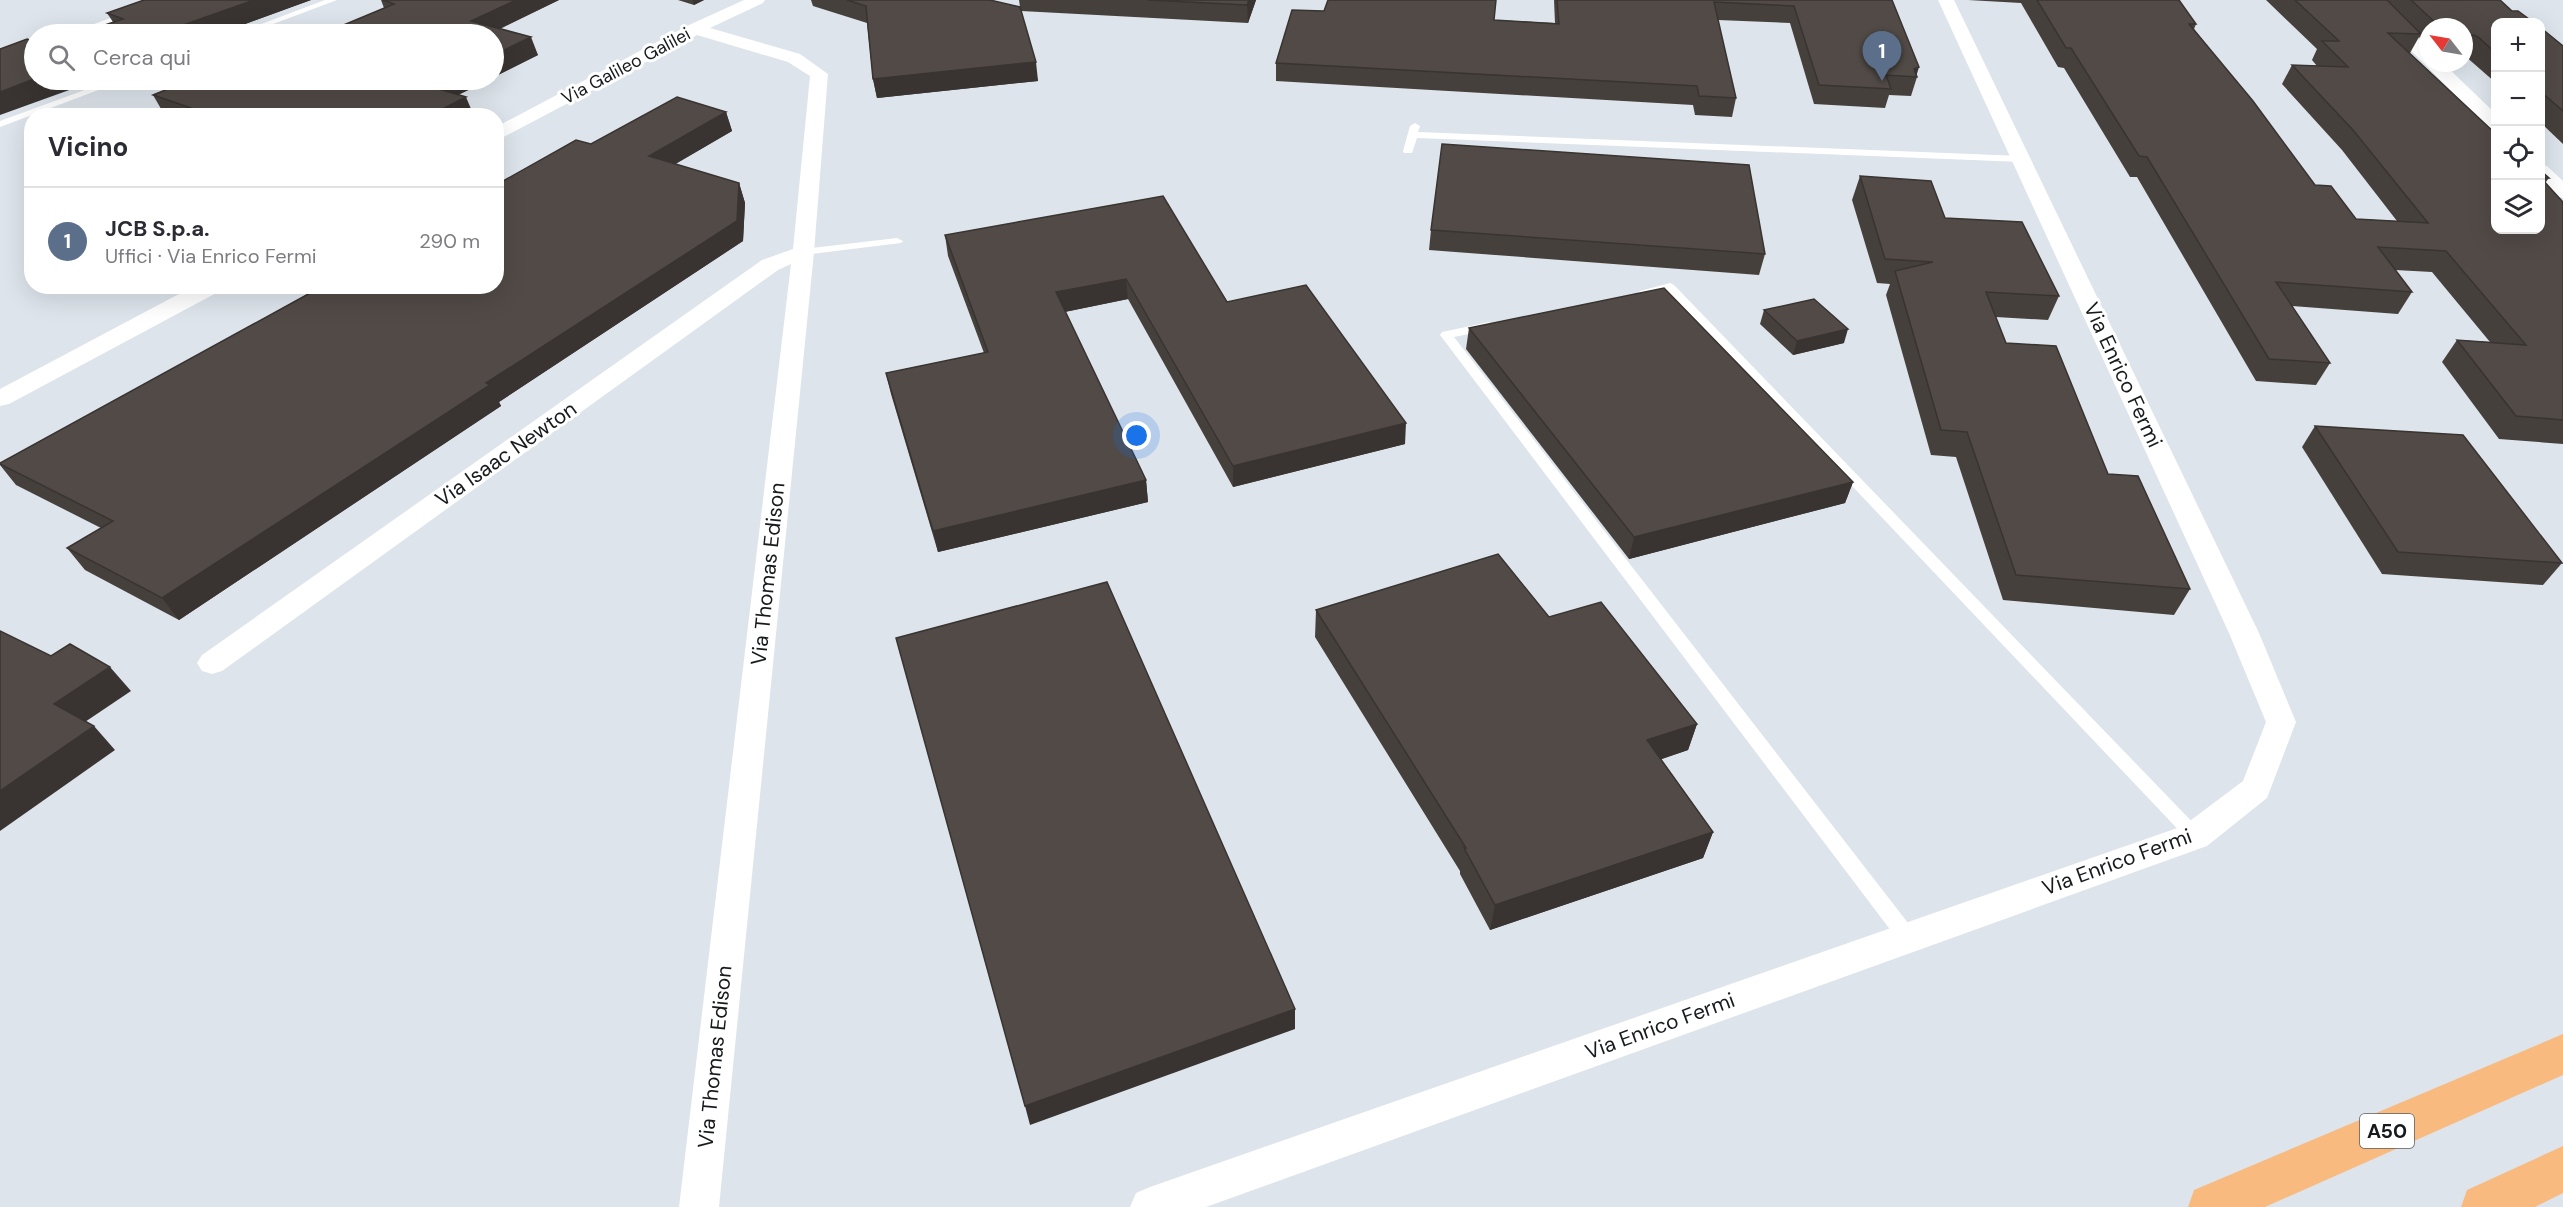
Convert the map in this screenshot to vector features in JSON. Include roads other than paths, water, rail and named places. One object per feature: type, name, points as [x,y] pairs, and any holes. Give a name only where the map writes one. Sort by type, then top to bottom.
[{"type":"highway","name":"A50","points":[[2211,1207],[2563,1054]]},
{"type":"highway","points":[[2484,1207],[2563,1169]]},
{"type":"street","name":"Via Galileo Galilei","points":[[504,131],[695,29],[757,0]]},
{"type":"street","name":"Via Enrico Fermi","points":[[1150,1207],[2195,836],[2256,789],[2281,722],[2244,633],[1946,0]]},
{"type":"street","points":[[2369,0],[2419,49]]},
{"type":"street","name":"Via Thomas Edison","points":[[695,29],[794,58],[819,74],[803,252],[699,1207]]},
{"type":"street","points":[[2442,72],[2491,120]]},
{"type":"street","points":[[2545,174],[2563,192]]},
{"type":"street","name":"Via Isaac Newton","points":[[212,663],[770,265],[803,252]]},
{"type":"street","points":[[0,399],[197,294]]},
{"type":"lane","points":[[100,24],[169,0]]},
{"type":"lane","points":[[267,24],[333,0]]},
{"type":"lane","points":[[44,108],[93,90]]},
{"type":"lane","points":[[0,124],[24,115]]},
{"type":"lane","points":[[1408,151],[1414,130],[2021,159]]},
{"type":"lane","points":[[803,252],[897,241]]},
{"type":"lane","points":[[1625,297],[1670,287],[2195,836]]},
{"type":"lane","points":[[1502,323],[1446,335],[1908,938]]},
{"type":"place","name":"JCB S.p.a.","points":[[1882,81]]}]
